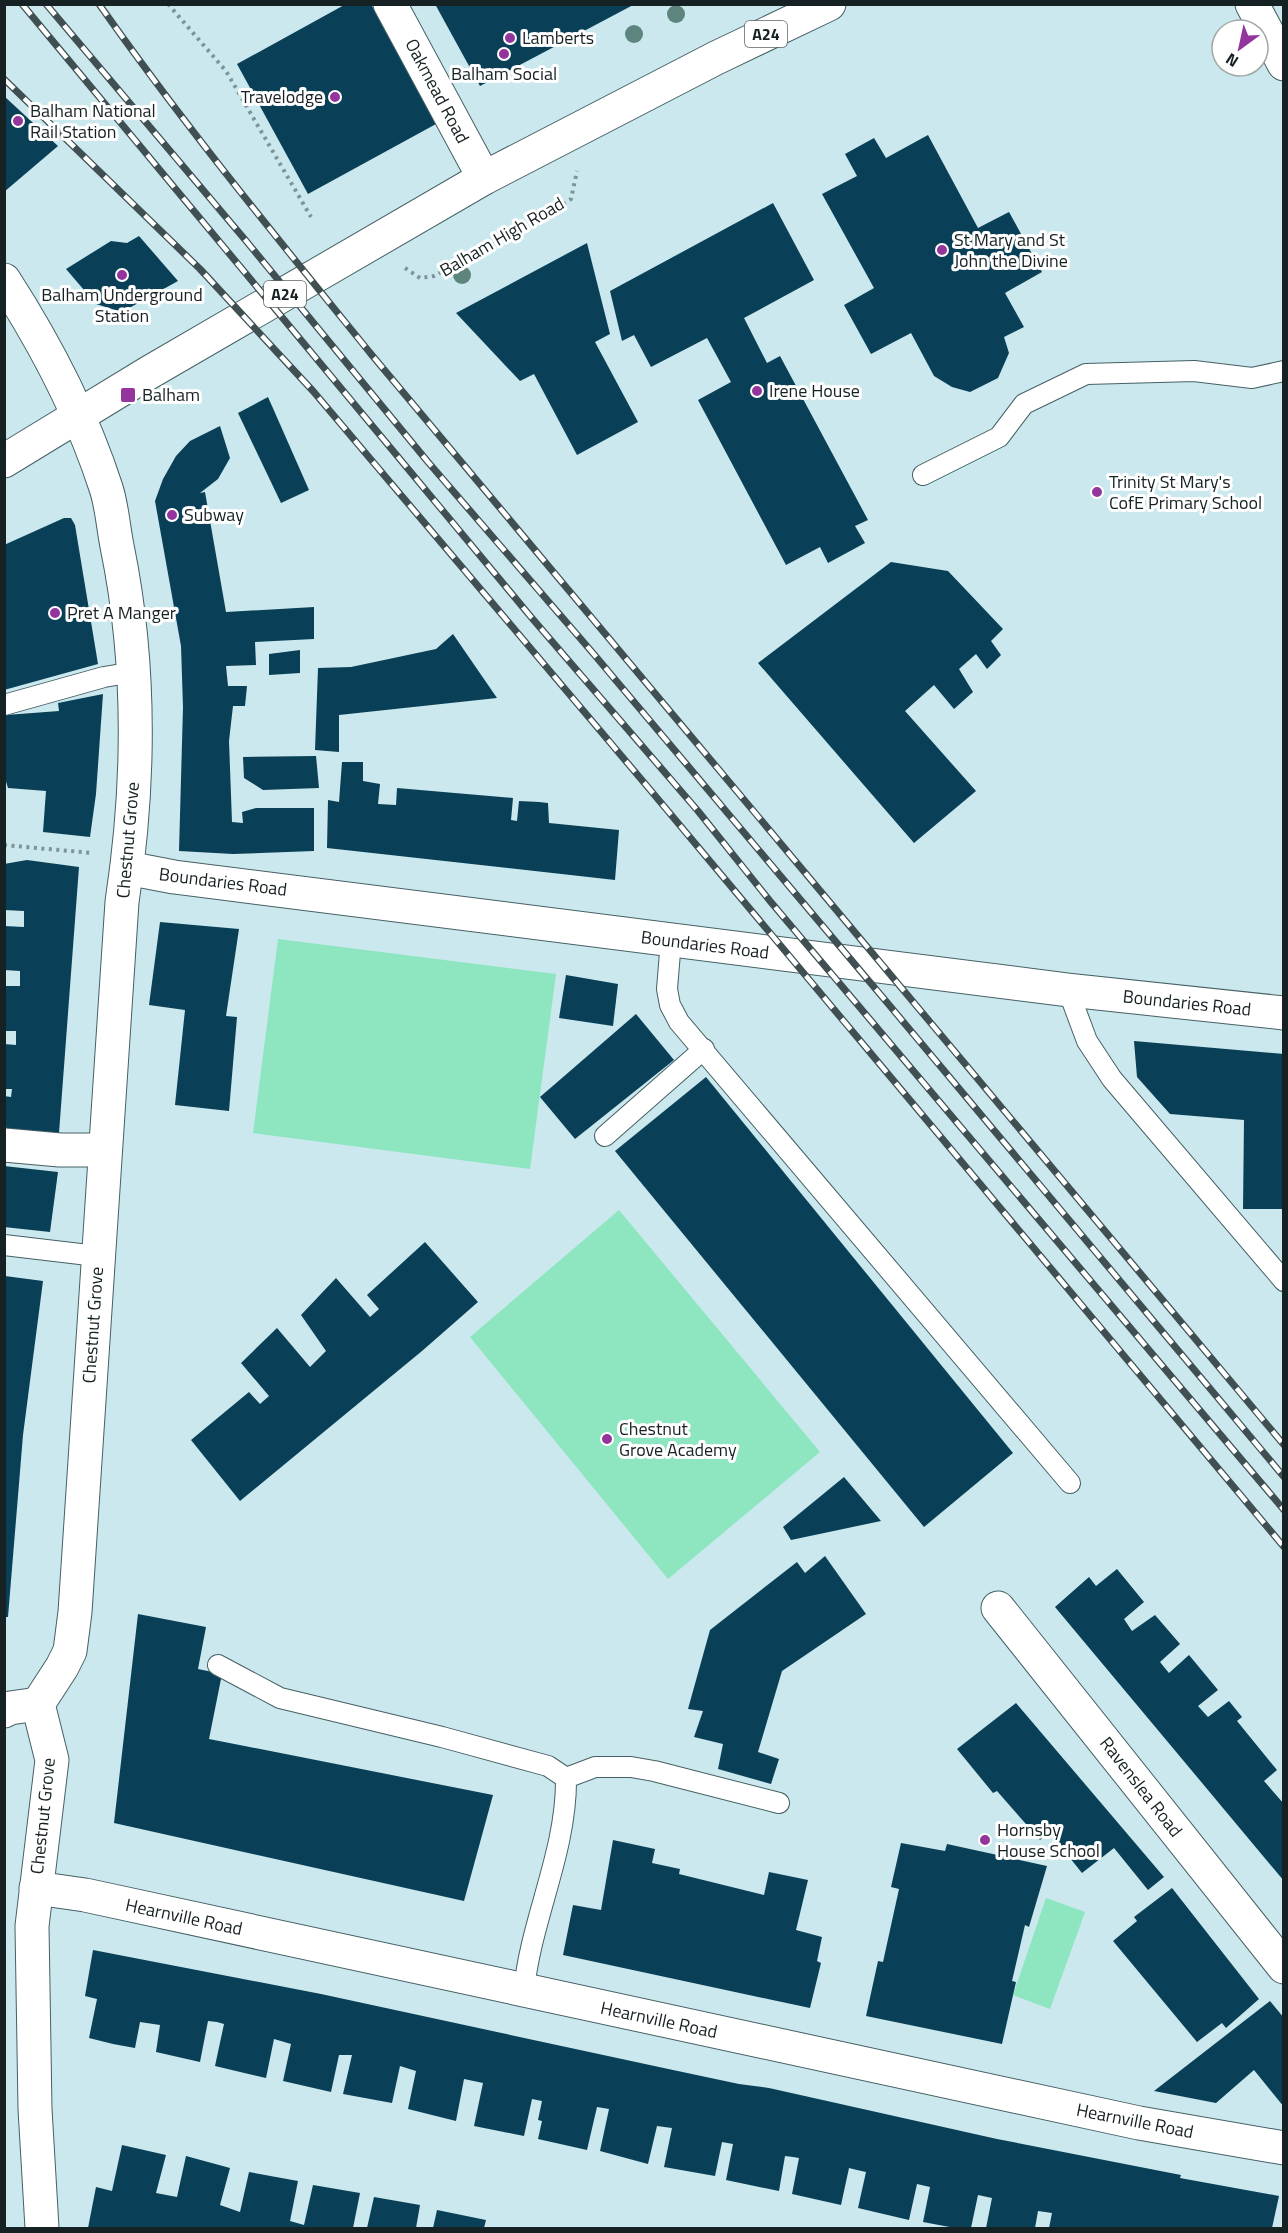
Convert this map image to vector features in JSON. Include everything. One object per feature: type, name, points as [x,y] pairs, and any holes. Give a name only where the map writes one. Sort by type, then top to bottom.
[{"type":"main road","name":"Oakmead Road","points":[[390,4],[484,178]]},
{"type":"main road","name":"A24","points":[[4,461],[150,372],[484,178],[716,58],[828,4]]},
{"type":"main road","points":[[1252,4],[1284,64]]},
{"type":"main road","name":"Chestnut Grove","points":[[4,280],[42,342],[79,416],[106,489],[122,572],[134,672],[136,740],[97,1256],[75,1612],[70,1651],[38,1704],[52,1760],[32,1930],[35,2109],[42,2229]]},
{"type":"main road","name":"Boundaries Road","points":[[128,862],[174,877],[1068,990],[1284,1013]]},
{"type":"main road","points":[[4,1145],[60,1150],[105,1150]]},
{"type":"main road","name":"Ravenslea Road","points":[[998,1608],[1284,1967]]},
{"type":"main road","points":[[4,1711],[38,1704]]},
{"type":"main road","name":"Hearnville Road","points":[[36,1888],[60,1890],[1128,2121],[1284,2148]]},
{"type":"lane","points":[[923,475],[999,436],[1024,404],[1086,374],[1194,371],[1252,378],[1284,371]]},
{"type":"lane","points":[[4,705],[104,677],[134,672]]},
{"type":"lane","points":[[671,940],[667,989],[670,1005],[679,1022],[1071,1483]]},
{"type":"lane","points":[[1068,990],[1087,1041],[1112,1079],[1284,1281]]},
{"type":"lane","points":[[605,1136],[704,1050]]},
{"type":"lane","points":[[4,1245],[97,1256]]},
{"type":"lane","points":[[218,1665],[280,1698],[442,1737],[548,1766],[566,1778]]},
{"type":"lane","points":[[566,1778],[595,1767],[631,1767],[779,1803]]},
{"type":"lane","points":[[524,1990],[526,1966],[549,1881],[566,1798],[566,1778]]},
{"type":"path","points":[[168,4],[226,71],[311,217]]},
{"type":"path","name":"Balham High Road","points":[[369,244],[420,278],[434,276],[532,223],[571,198],[587,124]]},
{"type":"path","points":[[4,845],[128,862]]},
{"type":"green space","points":[[278,939],[556,974],[530,1169],[253,1133]]},
{"type":"green space","points":[[619,1210],[820,1452],[668,1579],[470,1337]]},
{"type":"green space","points":[[1046,1898],[1085,1912],[1050,2009],[1013,1995]]},
{"type":"building","points":[[346,4],[371,4],[436,124],[308,194],[237,64]]},
{"type":"building","points":[[435,4],[635,4],[480,86]]},
{"type":"building","name":"Balham National Rail Station","points":[[4,96],[58,146],[4,192]]},
{"type":"building","name":"St Mary and St John the Divine","points":[[928,135],[978,228],[1009,212],[1042,272],[1005,293],[1024,327],[1004,337],[1009,353],[998,378],[970,392],[952,387],[934,376],[911,333],[871,354],[844,305],[874,288],[822,194],[857,176],[845,154],[874,138],[886,158]]},
{"type":"building","name":"Irene House","points":[[773,203],[814,280],[744,318],[767,363],[780,356],[868,520],[855,526],[865,543],[828,563],[820,547],[786,565],[698,400],[731,382],[707,338],[651,367],[634,335],[622,341],[610,291]]},
{"type":"building","name":"Balham Underground Station","points":[[139,236],[178,281],[122,312],[96,304],[66,269],[111,241],[127,243]]},
{"type":"building","points":[[587,243],[610,334],[595,342],[638,422],[577,455],[534,374],[520,381],[456,313]]},
{"type":"building","points":[[268,397],[309,490],[281,503],[238,413]]},
{"type":"building","points":[[220,426],[230,458],[218,479],[200,493],[205,492],[226,612],[314,607],[314,639],[255,642],[256,665],[226,666],[228,686],[247,686],[245,706],[233,706],[229,741],[232,822],[243,823],[242,812],[256,808],[314,808],[314,851],[233,854],[179,851],[183,707],[181,646],[155,501],[163,479],[176,456],[190,441]]},
{"type":"building","name":"Pret A Manger","points":[[64,518],[71,518],[75,525],[98,664],[4,690],[4,545]]},
{"type":"building","points":[[891,562],[948,571],[1003,629],[991,641],[1001,655],[987,669],[976,654],[959,669],[973,692],[954,709],[934,685],[905,711],[976,791],[914,843],[758,663]]},
{"type":"building","points":[[453,634],[497,698],[339,715],[339,752],[315,750],[318,668],[351,667],[436,649]]},
{"type":"building","points":[[300,650],[300,673],[269,675],[269,654]]},
{"type":"building","points":[[103,694],[96,794],[90,837],[43,832],[46,791],[8,788],[4,775],[6,715],[59,711],[58,703]]},
{"type":"building","points":[[316,756],[319,788],[263,790],[244,778],[243,757]]},
{"type":"building","points":[[342,762],[363,762],[363,781],[380,784],[378,804],[396,805],[397,788],[513,798],[511,820],[517,821],[519,801],[539,802],[548,803],[549,823],[619,830],[615,880],[327,848],[328,800],[339,802]]},
{"type":"building","points":[[27,860],[79,867],[59,1133],[4,1129],[4,1096],[11,1097],[12,1089],[4,1089],[4,1044],[16,1045],[16,1031],[4,1031],[4,986],[20,986],[20,971],[4,970],[4,926],[24,927],[24,911],[4,910],[4,864]]},
{"type":"building","points":[[160,922],[239,929],[226,1016],[237,1017],[229,1111],[175,1105],[185,1010],[149,1005]]},
{"type":"building","points":[[566,975],[618,984],[613,1026],[559,1018]]},
{"type":"building","points":[[636,1014],[674,1060],[575,1139],[540,1097]]},
{"type":"building","points":[[1134,1041],[1284,1054],[1284,1209],[1243,1209],[1244,1120],[1170,1114],[1137,1077]]},
{"type":"building","points":[[706,1077],[1013,1453],[924,1527],[615,1151]]},
{"type":"building","points":[[4,1166],[58,1172],[50,1232],[4,1227]]},
{"type":"building","points":[[425,1242],[478,1302],[240,1501],[191,1440],[249,1392],[260,1404],[269,1396],[241,1363],[277,1328],[310,1367],[326,1351],[301,1315],[336,1278],[370,1317],[379,1309],[367,1295]]},
{"type":"building","points":[[5,1276],[43,1281],[23,1435],[8,1617],[5,1617]]},
{"type":"building","points":[[844,1477],[881,1521],[791,1540],[783,1527]]},
{"type":"building","points":[[825,1556],[866,1614],[782,1671],[758,1752],[779,1759],[771,1784],[718,1769],[723,1744],[694,1737],[703,1711],[688,1709],[710,1630],[797,1562],[805,1573]]},
{"type":"building","points":[[1117,1569],[1144,1602],[1124,1619],[1132,1631],[1155,1615],[1180,1644],[1160,1662],[1169,1673],[1189,1655],[1218,1690],[1198,1706],[1208,1717],[1229,1701],[1242,1717],[1237,1721],[1277,1770],[1264,1781],[1284,1804],[1284,1881],[1055,1607],[1089,1577],[1096,1586]]},
{"type":"building","points":[[138,1614],[206,1627],[198,1669],[222,1674],[209,1739],[493,1795],[464,1901],[114,1823]]},
{"type":"building","points":[[1016,1703],[1164,1877],[1148,1890],[1114,1848],[1082,1873],[1049,1832],[1040,1840],[997,1791],[993,1793],[957,1749]]},
{"type":"building","points":[[613,1840],[655,1849],[652,1863],[680,1869],[679,1874],[764,1895],[769,1872],[808,1880],[796,1930],[822,1937],[817,1961],[821,1963],[810,2008],[563,1955],[573,1905],[601,1910]]},
{"type":"building","points":[[901,1843],[945,1851],[947,1844],[1047,1866],[1029,1927],[1025,1925],[1012,1981],[1016,1982],[1002,2044],[866,2016],[878,1961],[883,1962],[899,1889],[891,1887]]},
{"type":"building","points":[[1172,1888],[1259,1999],[1226,2028],[1222,2023],[1197,2042],[1113,1941],[1137,1921],[1134,1917]]},
{"type":"building","points":[[93,1950],[321,1994],[739,2084],[769,2088],[997,2139],[1181,2175],[1180,2178],[1279,2196],[1272,2228],[1049,2228],[1052,2213],[1038,2211],[1035,2228],[986,2228],[992,2198],[978,2195],[971,2228],[955,2228],[923,2222],[930,2187],[917,2184],[909,2220],[858,2208],[866,2172],[849,2168],[841,2205],[792,2194],[799,2158],[785,2156],[779,2191],[726,2180],[733,2144],[722,2142],[715,2176],[664,2167],[672,2128],[657,2126],[648,2164],[600,2151],[609,2109],[597,2107],[587,2150],[538,2139],[542,2121],[538,2120],[542,2101],[532,2099],[524,2136],[474,2126],[483,2083],[464,2079],[456,2121],[408,2109],[416,2071],[400,2066],[392,2103],[343,2094],[352,2055],[339,2055],[331,2092],[283,2081],[291,2044],[274,2039],[266,2078],[215,2066],[224,2024],[217,2022],[208,2021],[200,2062],[156,2052],[160,2025],[140,2022],[135,2048],[113,2044],[89,2038],[97,1999],[85,1996]]},
{"type":"building","points":[[1270,2001],[1284,2018],[1284,2107],[1254,2070],[1216,2103],[1154,2091]]},
{"type":"building","points":[[122,2145],[166,2155],[156,2193],[177,2197],[186,2156],[230,2168],[220,2205],[240,2212],[249,2172],[298,2181],[290,2221],[304,2225],[313,2185],[360,2193],[353,2228],[88,2228],[96,2187],[112,2191]]},
{"type":"building","points":[[374,2197],[420,2205],[416,2228],[367,2228]]},
{"type":"building","points":[[437,2210],[486,2220],[484,2228],[433,2228]]},
{"type":"railway","points":[[22,4],[531,617],[698,811],[770,901],[1284,1510]]},
{"type":"railway","points":[[46,4],[247,242],[428,462],[592,652],[1284,1477]]},
{"type":"railway","points":[[99,4],[198,138],[371,354],[1284,1445]]},
{"type":"railway","points":[[4,79],[200,269],[313,391],[1284,1547]]},
{"type":"place","name":"Lamberts","points":[[510,38]]},
{"type":"place","name":"Balham Social","points":[[504,54]]},
{"type":"place","name":"Travelodge","points":[[335,97]]},
{"type":"place","name":"Balham National Rail Station","points":[[18,121]]},
{"type":"place","name":"St Mary and St John the Divine","points":[[942,250]]},
{"type":"place","name":"Balham Underground Station","points":[[122,275]]},
{"type":"place","name":"Irene House","points":[[757,391]]},
{"type":"place","name":"Balham","points":[[128,395]]},
{"type":"place","name":"Trinity St Mary's CofE Primary School","points":[[1097,492]]},
{"type":"place","name":"Subway","points":[[172,515]]},
{"type":"place","name":"Pret A Manger","points":[[55,613]]},
{"type":"place","name":"Chestnut Grove Academy","points":[[607,1439]]},
{"type":"place","name":"Hornsby House School","points":[[985,1840]]}]
